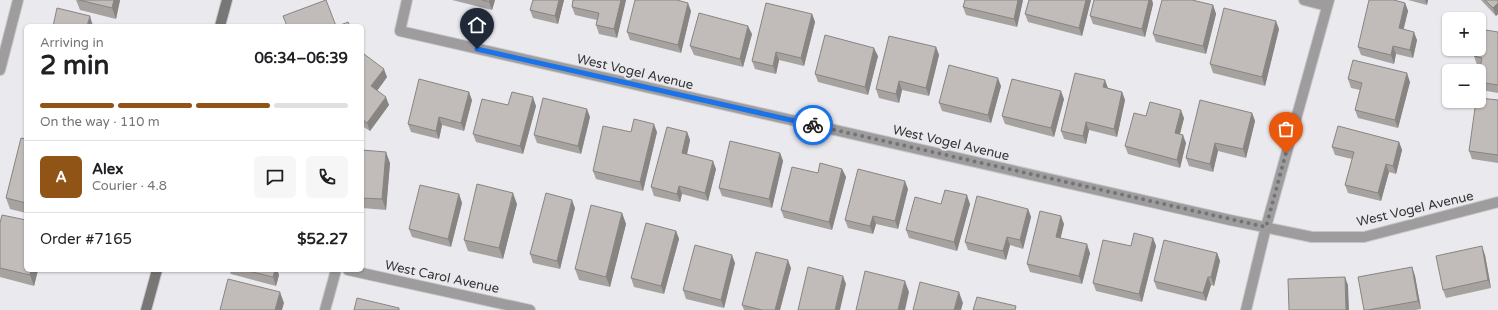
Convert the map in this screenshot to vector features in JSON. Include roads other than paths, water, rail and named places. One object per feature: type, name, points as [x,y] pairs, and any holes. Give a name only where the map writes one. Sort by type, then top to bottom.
[{"type":"main road","points":[[221,24],[227,0]]},
{"type":"main road","points":[[146,310],[156,272]]},
{"type":"street","points":[[0,70],[18,0]]},
{"type":"street","name":"West Vogel Avenue","points":[[407,0],[400,31],[1312,237],[1364,237],[1498,202]]},
{"type":"street","points":[[1246,310],[1266,227],[1328,3],[1304,0]]},
{"type":"street","points":[[325,310],[335,272]]},
{"type":"street","name":"West Carol Avenue","points":[[357,272],[530,310]]}]
